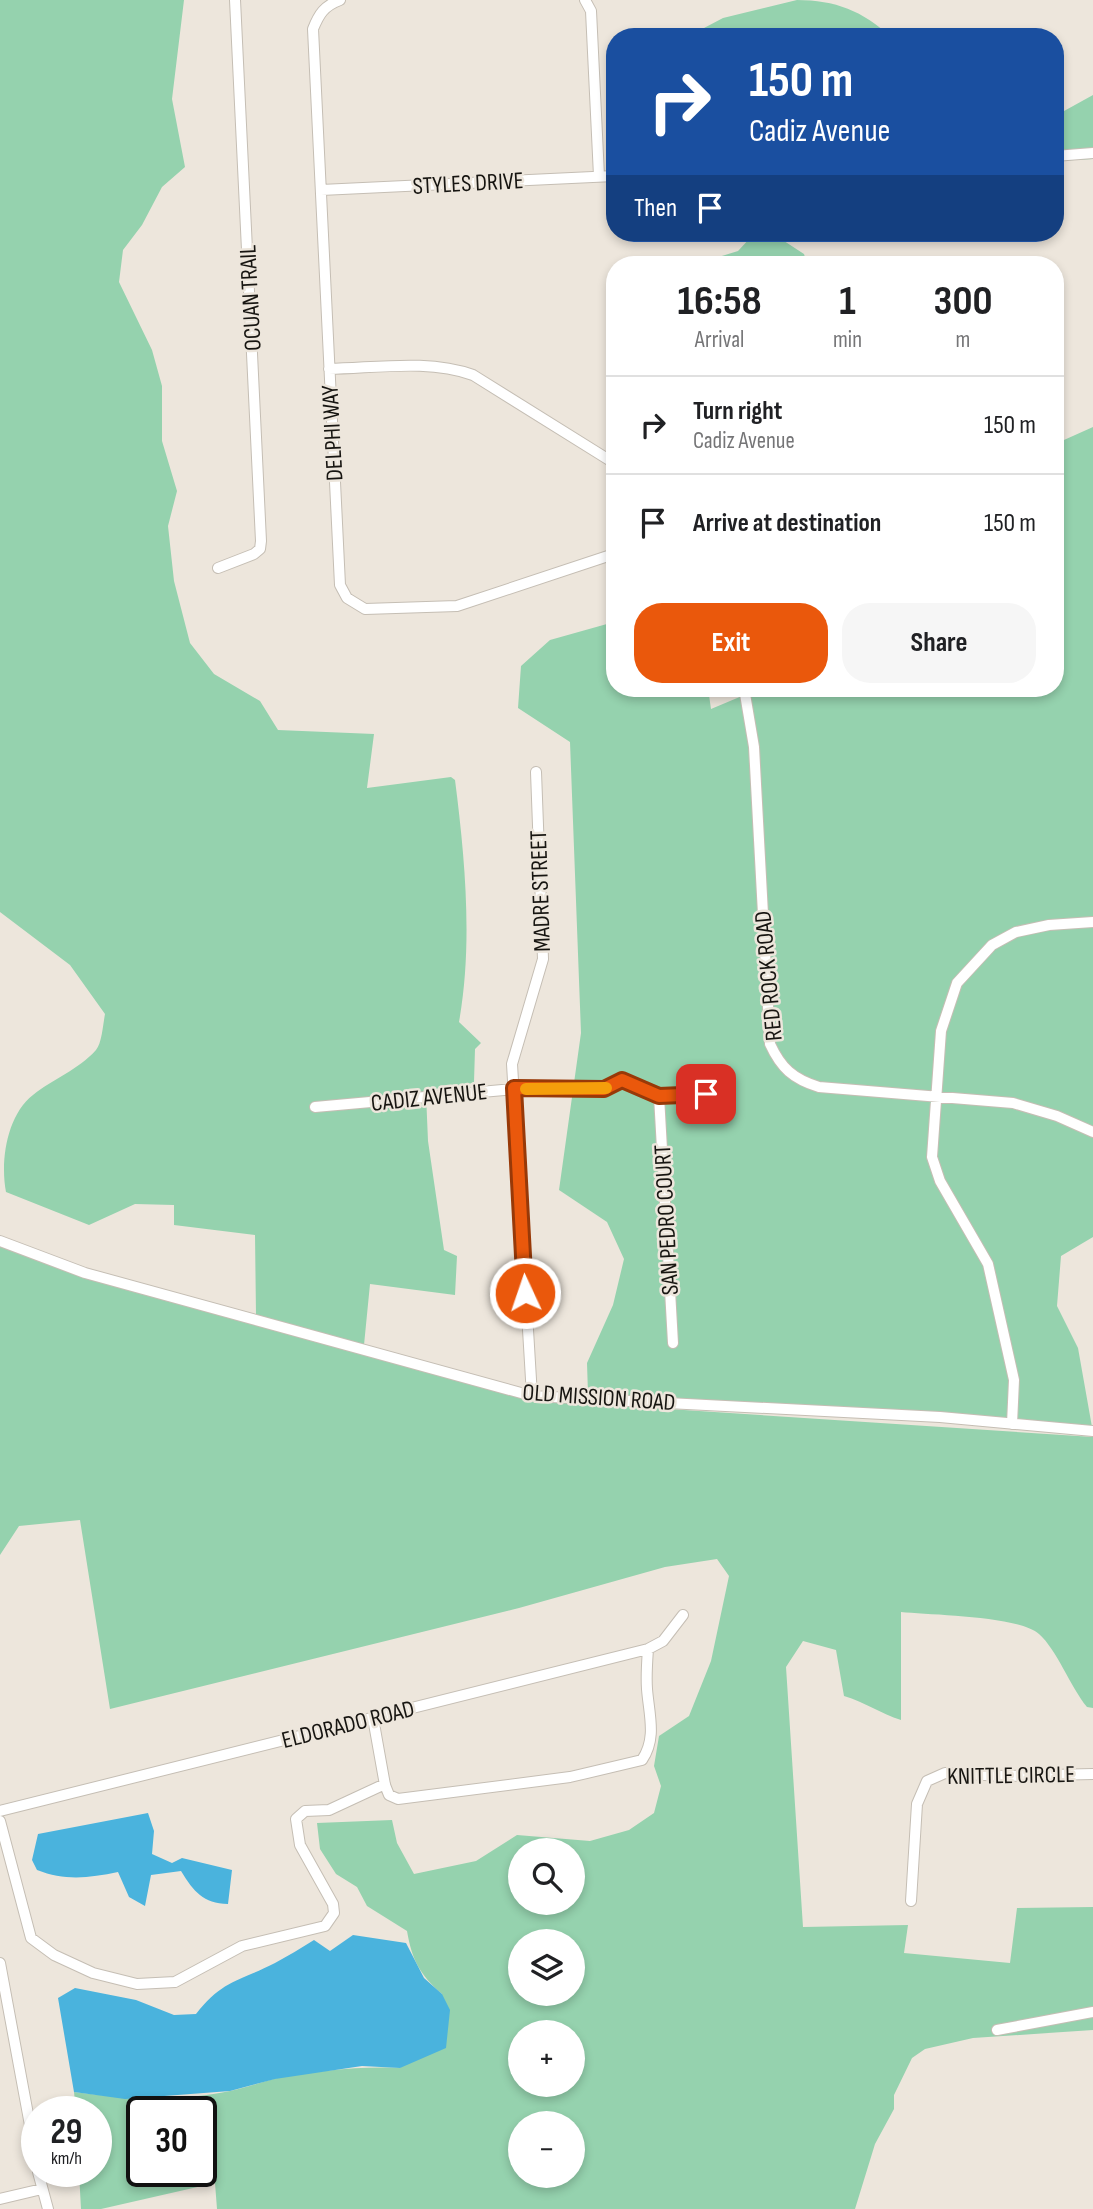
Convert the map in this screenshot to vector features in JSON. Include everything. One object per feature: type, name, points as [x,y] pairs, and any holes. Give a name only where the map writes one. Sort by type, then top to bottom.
[{"type":"street","name":"OCUAN TRAIL","points":[[218,568],[254,554],[260,549],[261,541],[235,0]]},
{"type":"street","name":"DELPHI WAY","points":[[340,0],[328,4],[318,15],[313,29],[340,584],[347,598],[365,609],[457,606],[606,557]]},
{"type":"street","points":[[586,0],[591,11],[599,176]]},
{"type":"street","points":[[1064,155],[1093,153]]},
{"type":"street","name":"STYLES DRIVE","points":[[321,190],[606,176]]},
{"type":"street","points":[[329,369],[417,366],[455,369],[473,375],[606,458]]},
{"type":"street","name":"RED ROCK ROAD","points":[[746,697],[754,747],[770,1044],[780,1066],[800,1081],[819,1087],[1034,1107],[1093,1132]]},
{"type":"street","name":"MADRE STREET","points":[[532,1396],[512,1065],[516,1044],[537,988],[543,959],[536,772]]},
{"type":"street","points":[[1012,1424],[1014,1380],[988,1264],[940,1181],[932,1157],[946,1010],[957,983],[992,945],[1016,932],[1049,925],[1093,922]]},
{"type":"street","name":"CADIZ AVENUE","points":[[315,1107],[514,1088],[604,1089],[622,1080],[659,1096],[706,1094]]},
{"type":"street","name":"SAN PEDRO COURT","points":[[659,1096],[673,1343]]},
{"type":"street","name":"OLD MISSION ROAD","points":[[0,1241],[85,1273],[532,1396],[940,1417],[1093,1431]]},
{"type":"street","name":"ELDORADO ROAD","points":[[0,1811],[648,1649],[663,1642],[683,1615]]},
{"type":"street","points":[[373,1718],[389,1795],[409,1797],[570,1777],[642,1760],[650,1749],[652,1734],[647,1687],[648,1649]]},
{"type":"street","name":"KNITTLE CIRCLE","points":[[911,1901],[917,1804],[927,1782],[945,1773],[1004,1776],[1093,1774]]},
{"type":"street","points":[[0,1821],[31,1938],[54,1955],[93,1973],[137,1984],[175,1982],[242,1946],[325,1926],[334,1913],[329,1893],[300,1845],[295,1825],[300,1815],[309,1810],[329,1810],[385,1784]]},
{"type":"street","points":[[0,1963],[25,2096]]},
{"type":"street","points":[[997,2030],[1093,2012]]},
{"type":"street","points":[[0,2199],[42,2189],[48,2209]]},
{"type":"green space","points":[[0,0],[184,0],[172,99],[185,167],[162,187],[142,225],[123,250],[119,282],[152,350],[162,386],[162,441],[177,491],[168,526],[174,581],[190,643],[214,674],[260,701],[278,730],[374,734],[367,788],[451,777],[455,780],[462,840],[467,932],[459,1022],[481,1043],[475,1049],[474,1082],[464,1086],[443,1086],[426,1094],[428,1141],[444,1250],[457,1256],[455,1295],[370,1284],[364,1345],[256,1315],[255,1235],[174,1225],[174,1205],[135,1204],[89,1225],[6,1192],[5,1153],[11,1126],[17,1114],[33,1095],[96,1050],[105,1014],[70,965],[0,912]]},
{"type":"green space","points":[[797,0],[824,2],[848,9],[880,28],[704,28],[723,18]]},
{"type":"green space","points":[[1093,95],[1093,159],[1064,161],[1064,111]]},
{"type":"green space","points":[[746,242],[786,242],[805,256],[722,256],[738,251]]},
{"type":"green space","points":[[1093,427],[1093,1237],[1061,1256],[1057,1306],[1078,1348],[1092,1427],[940,1412],[588,1394],[587,1363],[613,1305],[624,1259],[607,1222],[559,1190],[581,1033],[570,742],[518,708],[521,666],[550,640],[606,624],[606,697],[709,697],[711,709],[740,697],[1064,697],[1064,440]]},
{"type":"green space","points":[[0,1246],[84,1278],[531,1400],[1093,1437],[1093,1708],[1087,1707],[1052,1649],[1039,1634],[1013,1623],[994,1620],[901,1612],[901,1720],[844,1696],[836,1650],[803,1641],[786,1667],[803,1927],[908,1925],[904,1953],[1010,1963],[1017,1908],[1093,1907],[1093,2030],[973,2038],[925,2049],[912,2058],[894,2095],[894,2109],[875,2144],[855,2209],[217,2209],[217,2096],[198,2096],[308,2073],[353,2068],[400,2068],[442,1994],[418,1966],[407,1931],[367,1906],[357,1887],[336,1874],[320,1849],[317,1823],[392,1820],[397,1843],[414,1874],[476,1861],[508,1841],[508,1915],[585,1915],[585,1841],[629,1830],[654,1813],[661,1786],[654,1766],[659,1736],[689,1716],[711,1661],[729,1576],[717,1559],[665,1567],[519,1608],[110,1709],[80,1520],[19,1526],[0,1555]]},
{"type":"green space","points":[[517,1835],[554,1838],[512,1838]]},
{"type":"green space","points":[[74,2092],[126,2097],[126,2187],[197,2187],[101,2209],[81,2209],[80,2187],[112,2187],[112,2096],[74,2096]]},
{"type":"water","points":[[148,1813],[154,1831],[152,1854],[172,1863],[182,1858],[232,1870],[228,1904],[200,1895],[181,1871],[151,1875],[145,1906],[129,1897],[118,1872],[87,1877],[57,1876],[37,1870],[32,1860],[38,1834]]},
{"type":"water","points":[[353,1935],[406,1943],[424,1978],[442,1994],[450,2010],[446,2048],[400,2068],[362,2066],[275,2079],[230,2091],[126,2096],[125,2099],[74,2092],[58,1998],[75,1988],[136,2000],[174,2015],[196,2014],[214,1994],[232,1982],[275,1963],[314,1940],[330,1951]]},
{"type":"slow traffic","points":[[526,1089],[606,1088]]},
{"type":"route","points":[[525,1293],[514,1088],[604,1089],[622,1080],[659,1096],[706,1094]]}]
